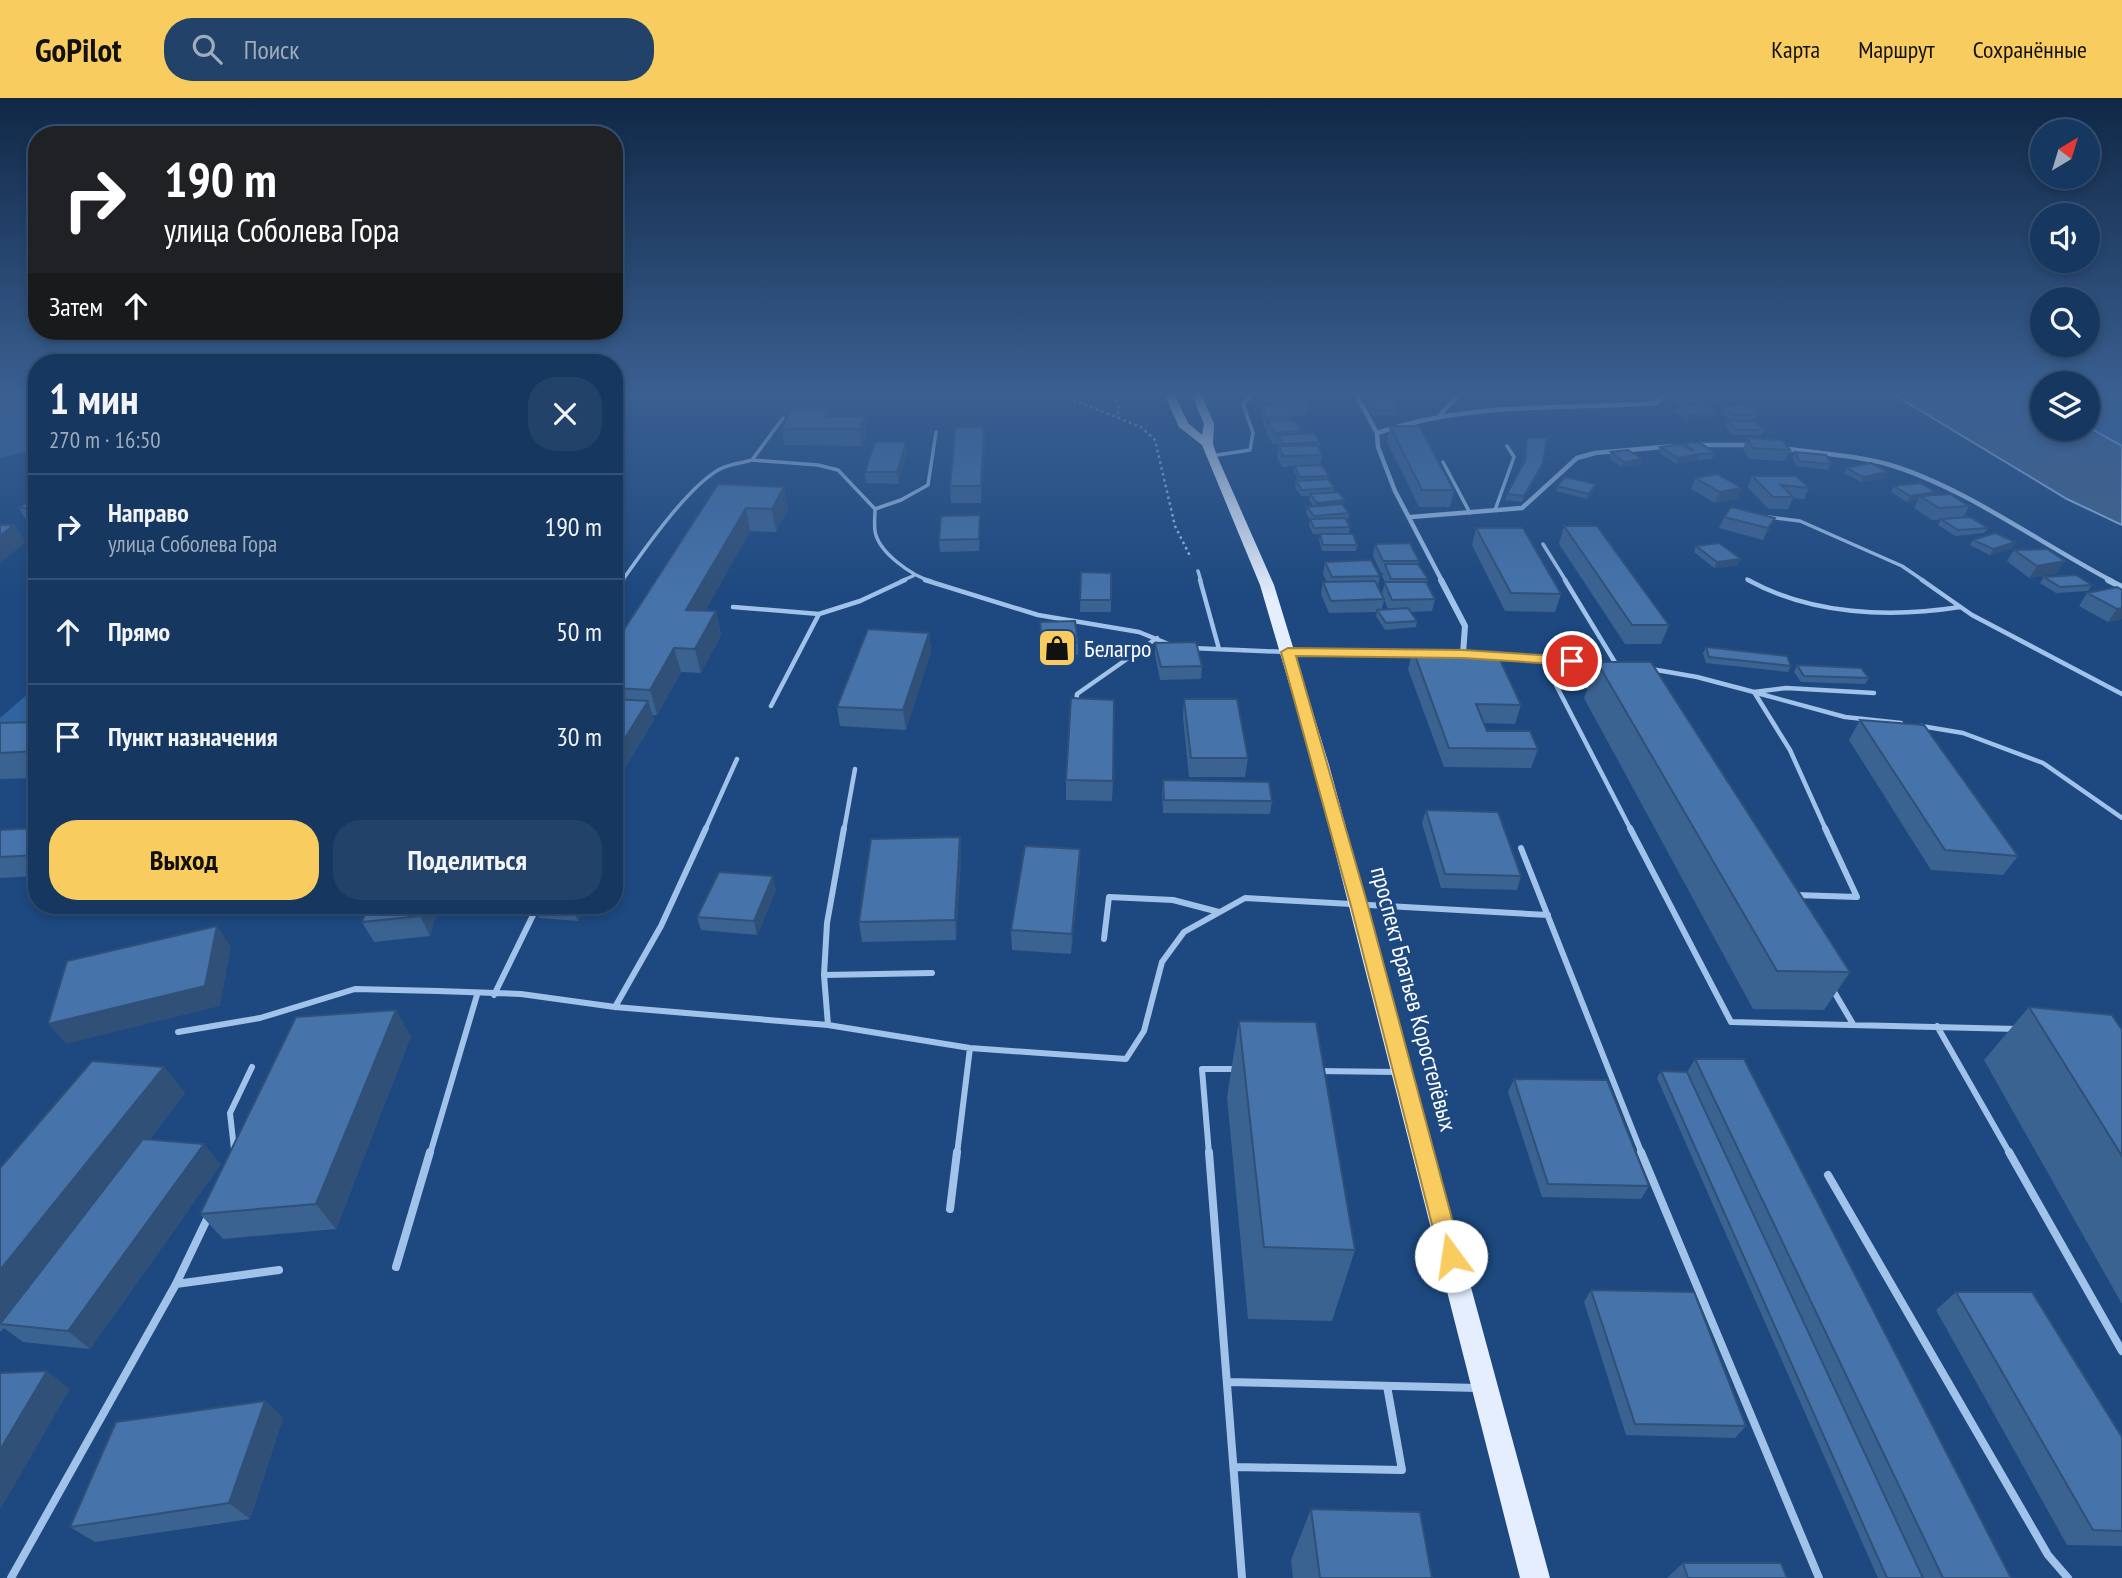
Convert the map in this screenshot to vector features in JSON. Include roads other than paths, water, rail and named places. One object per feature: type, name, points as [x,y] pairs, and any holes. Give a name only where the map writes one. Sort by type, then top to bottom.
[{"type":"main road","name":"проспект Братьев Коростелёвых","points":[[1213,460],[1267,585],[1288,652],[1360,906],[1535,1578]]},
{"type":"street","points":[[1383,460],[1395,491],[1411,517],[1465,626],[1463,654],[1450,654]]},
{"type":"street","points":[[1411,517],[1522,508],[1575,460]]},
{"type":"street","points":[[1860,460],[1886,464],[1931,481],[1974,502],[2056,552],[2122,587]]},
{"type":"street","points":[[1288,652],[1423,653]]},
{"type":"lane","points":[[623,579],[656,533],[705,480],[722,468],[752,460]]},
{"type":"lane","points":[[753,460],[818,465],[838,470],[875,509],[876,534],[894,559],[913,576],[1038,615],[1139,632],[1178,648],[1288,652]]},
{"type":"lane","points":[[875,509],[901,500],[928,485],[932,460]]},
{"type":"lane","points":[[1495,510],[1514,460]]},
{"type":"lane","points":[[1444,462],[1470,513]]},
{"type":"lane","points":[[1759,516],[1800,521],[1902,566],[1960,607],[2095,682],[2122,694]]},
{"type":"lane","points":[[1543,544],[1616,664]]},
{"type":"lane","points":[[1198,571],[1219,649]]},
{"type":"lane","points":[[733,607],[819,614],[860,601],[913,576]]},
{"type":"lane","points":[[1747,579],[1758,587],[1801,600],[1850,609],[1916,614],[1960,607]]},
{"type":"lane","points":[[771,706],[819,614]]},
{"type":"lane","points":[[1076,708],[1077,694],[1157,638]]},
{"type":"lane","points":[[1463,654],[1475,655]]},
{"type":"lane","points":[[1488,655],[1628,666]]},
{"type":"lane","points":[[1640,667],[1696,677],[1845,717],[1963,733],[2043,763],[2122,818]]},
{"type":"lane","points":[[1596,686],[1556,685],[1731,1022],[2020,1029]]},
{"type":"lane","points":[[1754,692],[1786,688],[1874,693]]},
{"type":"lane","points":[[1754,692],[1790,750],[1857,897],[1788,895]]},
{"type":"lane","points":[[615,1007],[661,926],[737,759]]},
{"type":"lane","points":[[828,1025],[824,975],[827,923],[855,769]]},
{"type":"lane","points":[[1521,848],[1611,1081],[1819,1578]]},
{"type":"lane","points":[[1104,939],[1109,897],[1173,900],[1219,912]]},
{"type":"lane","points":[[178,1032],[260,1018],[355,989],[521,995],[615,1007],[828,1025],[970,1048],[1126,1059],[1144,1031],[1161,962],[1184,932],[1245,898],[1548,915]]},
{"type":"lane","points":[[494,995],[534,914]]},
{"type":"lane","points":[[824,975],[932,973]]},
{"type":"lane","points":[[1831,988],[1853,1024]]},
{"type":"lane","points":[[396,1268],[477,995]]},
{"type":"lane","points":[[1937,1026],[2122,1351]]},
{"type":"lane","points":[[950,1209],[970,1048]]},
{"type":"lane","points":[[235,1160],[230,1113],[252,1067]]},
{"type":"lane","points":[[1242,1069],[1202,1069],[1236,1467],[1242,1578]]},
{"type":"lane","points":[[1310,1070],[1404,1072]]},
{"type":"lane","points":[[1828,1175],[2048,1555],[2068,1578]]},
{"type":"lane","points":[[11,1578],[176,1284],[211,1210]]},
{"type":"lane","points":[[176,1284],[279,1270]]},
{"type":"lane","points":[[1228,1382],[1484,1388]]},
{"type":"lane","points":[[1236,1467],[1402,1470],[1387,1385]]},
{"type":"place","name":"Белагро","points":[[1057,648]]}]
